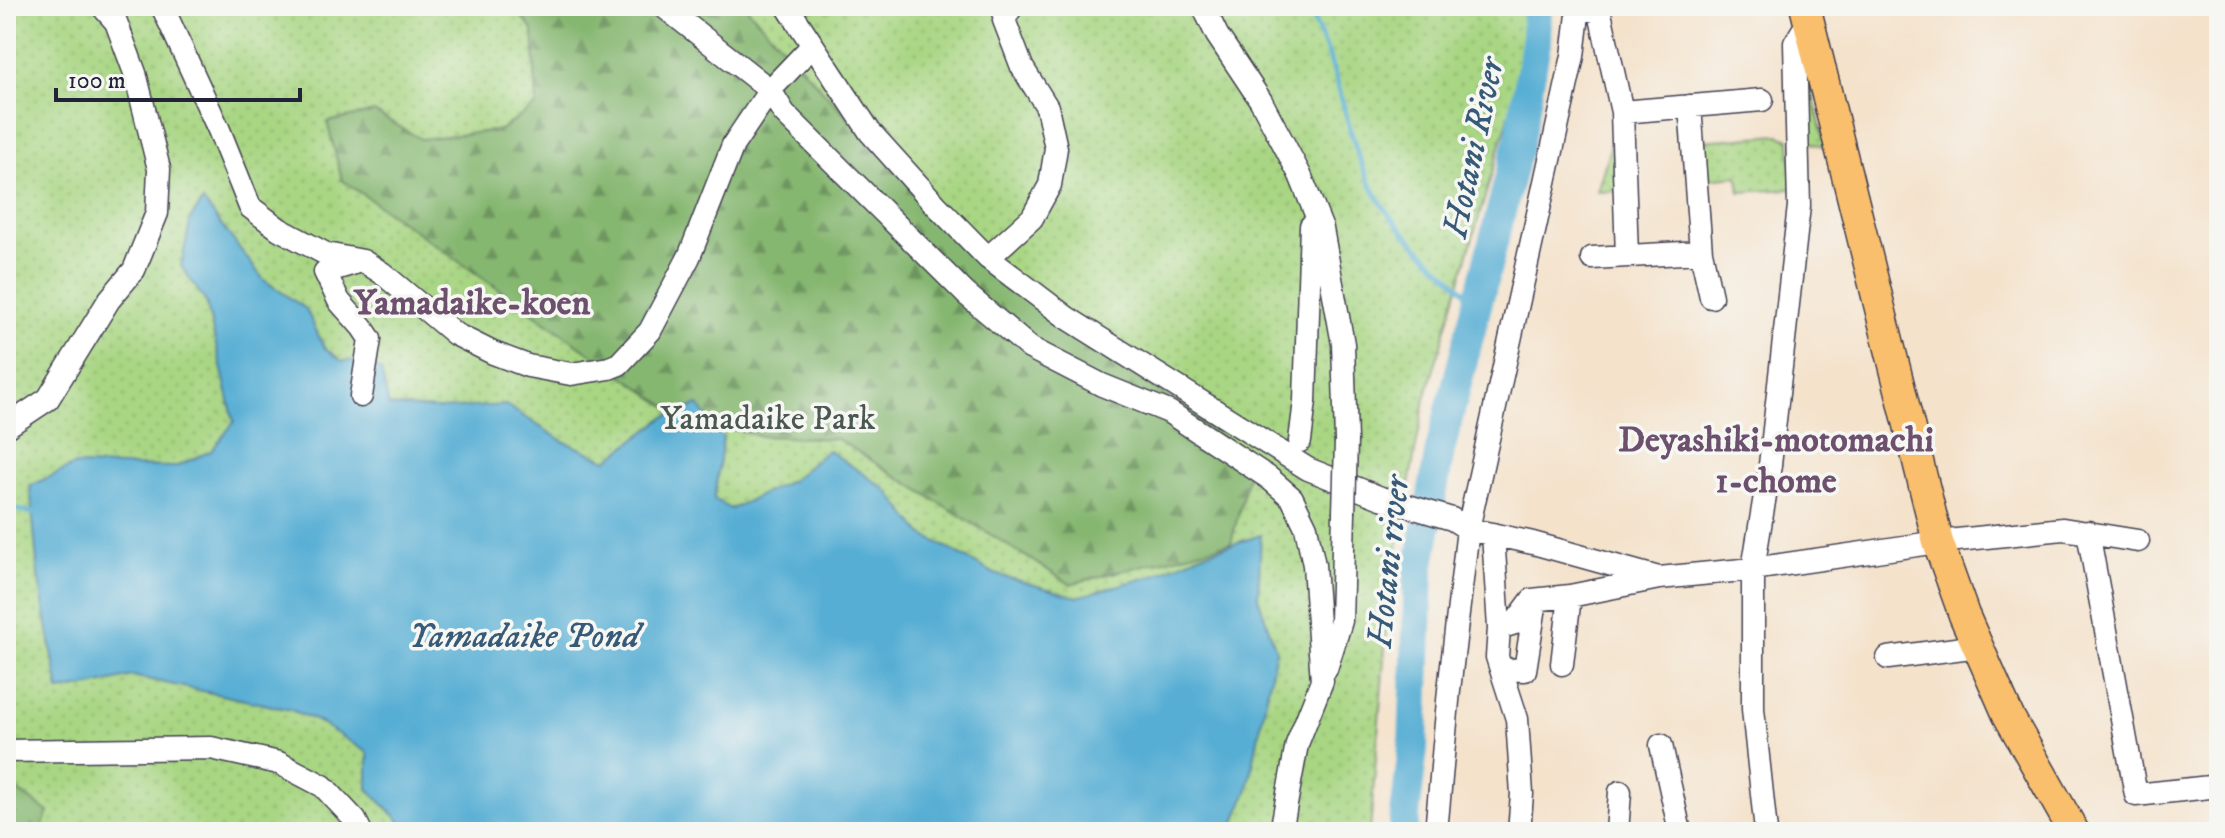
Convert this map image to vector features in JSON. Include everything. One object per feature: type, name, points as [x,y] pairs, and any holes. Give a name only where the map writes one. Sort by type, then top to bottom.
[{"type":"main road","points":[[1807,14],[1938,542],[2008,715],[2074,832]]},
{"type":"street","points":[[6,427],[48,399],[109,300],[134,270],[157,213],[159,169],[135,73],[116,22],[102,6]]},
{"type":"street","points":[[162,6],[219,130],[250,207],[279,229],[326,254],[363,261],[382,273],[455,334],[528,366],[571,374],[619,364],[650,331],[689,257],[733,145],[770,90],[812,46]]},
{"type":"street","points":[[663,6],[770,90],[784,113],[966,294],[1030,348],[1102,385],[1169,412],[1269,478],[1292,498],[1306,527],[1314,565],[1322,681]]},
{"type":"street","points":[[787,6],[870,132],[988,258],[1066,317],[1308,469],[1460,524],[1659,578]]},
{"type":"street","points":[[988,258],[1032,218],[1050,185],[1056,148],[1047,107],[1022,67],[1004,20],[1012,6]]},
{"type":"street","points":[[1203,6],[1217,35],[1261,101],[1300,175],[1322,229],[1343,344],[1346,441],[1341,621],[1297,744],[1281,832]]},
{"type":"street","points":[[1436,832],[1460,524],[1573,56],[1580,6],[1600,13],[1622,112],[1627,256]]},
{"type":"street","points":[[1766,832],[1753,709],[1753,569],[1770,465],[1799,206],[1795,43],[1807,14]]},
{"type":"street","points":[[1622,112],[1762,100]]},
{"type":"street","points":[[1690,106],[1701,252],[1711,297]]},
{"type":"street","points":[[1300,441],[1310,310],[1312,209]]},
{"type":"street","points":[[1592,258],[1701,252]]},
{"type":"street","points":[[361,396],[370,339],[339,301],[325,272],[363,261]]},
{"type":"street","points":[[1499,628],[1515,623],[1532,600],[1570,596],[1659,578],[2063,529],[2138,541]]},
{"type":"street","points":[[2088,532],[2136,795],[2219,786]]},
{"type":"street","points":[[1493,534],[1499,628],[1497,657],[1517,719],[1522,794],[1519,832]]},
{"type":"street","points":[[1562,664],[1570,596]]},
{"type":"street","points":[[1501,669],[1525,670],[1536,600]]},
{"type":"street","points":[[1888,658],[1978,646]]},
{"type":"street","points":[[1661,745],[1680,832]]},
{"type":"street","points":[[6,751],[211,748],[279,763],[323,786],[355,820],[361,832]]},
{"type":"street","points":[[1617,832],[1620,792]]},
{"type":"green space","name":"Yamadaike Park","points":[[6,6],[1530,6],[1528,52],[1425,399],[1390,586],[1370,832],[6,832]]},
{"type":"green space","points":[[512,6],[745,6],[985,266],[1252,459],[1231,543],[1070,584],[837,439],[760,436],[682,417],[342,180],[327,122],[374,112],[421,139],[500,130],[537,105],[533,30]]},
{"type":"green space","points":[[1809,79],[1826,148],[1803,140],[1801,80]]},
{"type":"green space","points":[[1779,135],[1790,139],[1793,189],[1740,192],[1738,176],[1706,179],[1701,141]]},
{"type":"green space","points":[[1612,141],[1619,191],[1597,192]]},
{"type":"green space","points":[[14,788],[48,812],[40,832],[6,832],[6,789]]},
{"type":"water","name":"Yamadaike Pond","points":[[203,201],[264,280],[306,309],[324,347],[342,361],[363,360],[381,371],[389,406],[439,409],[506,405],[563,441],[607,460],[665,417],[698,405],[723,438],[714,499],[731,509],[792,480],[828,450],[887,490],[922,534],[995,574],[1077,597],[1152,576],[1202,554],[1261,535],[1258,597],[1276,650],[1248,789],[1231,832],[598,832],[471,828],[401,822],[368,789],[368,753],[317,721],[291,710],[132,676],[59,691],[38,575],[30,486],[75,465],[175,467],[211,451],[234,422],[206,302],[181,266],[191,218]]},
{"type":"waterway","points":[[1305,6],[1326,49],[1361,163],[1381,203],[1406,234],[1477,304]]},
{"type":"waterway","name":"Hotani river","points":[[1403,832],[1413,748],[1419,570],[1440,450],[1519,141],[1536,43],[1537,6]]},
{"type":"waterway","points":[[6,507],[36,514]]},
{"type":"district","name":"Yamadaike-koen","points":[[472,303]]},
{"type":"district","name":"Deyashiki-motomachi 1-chome","points":[[1776,460]]},
{"type":"water label","name":"Hotani River","points":[[1474,148]]}]
